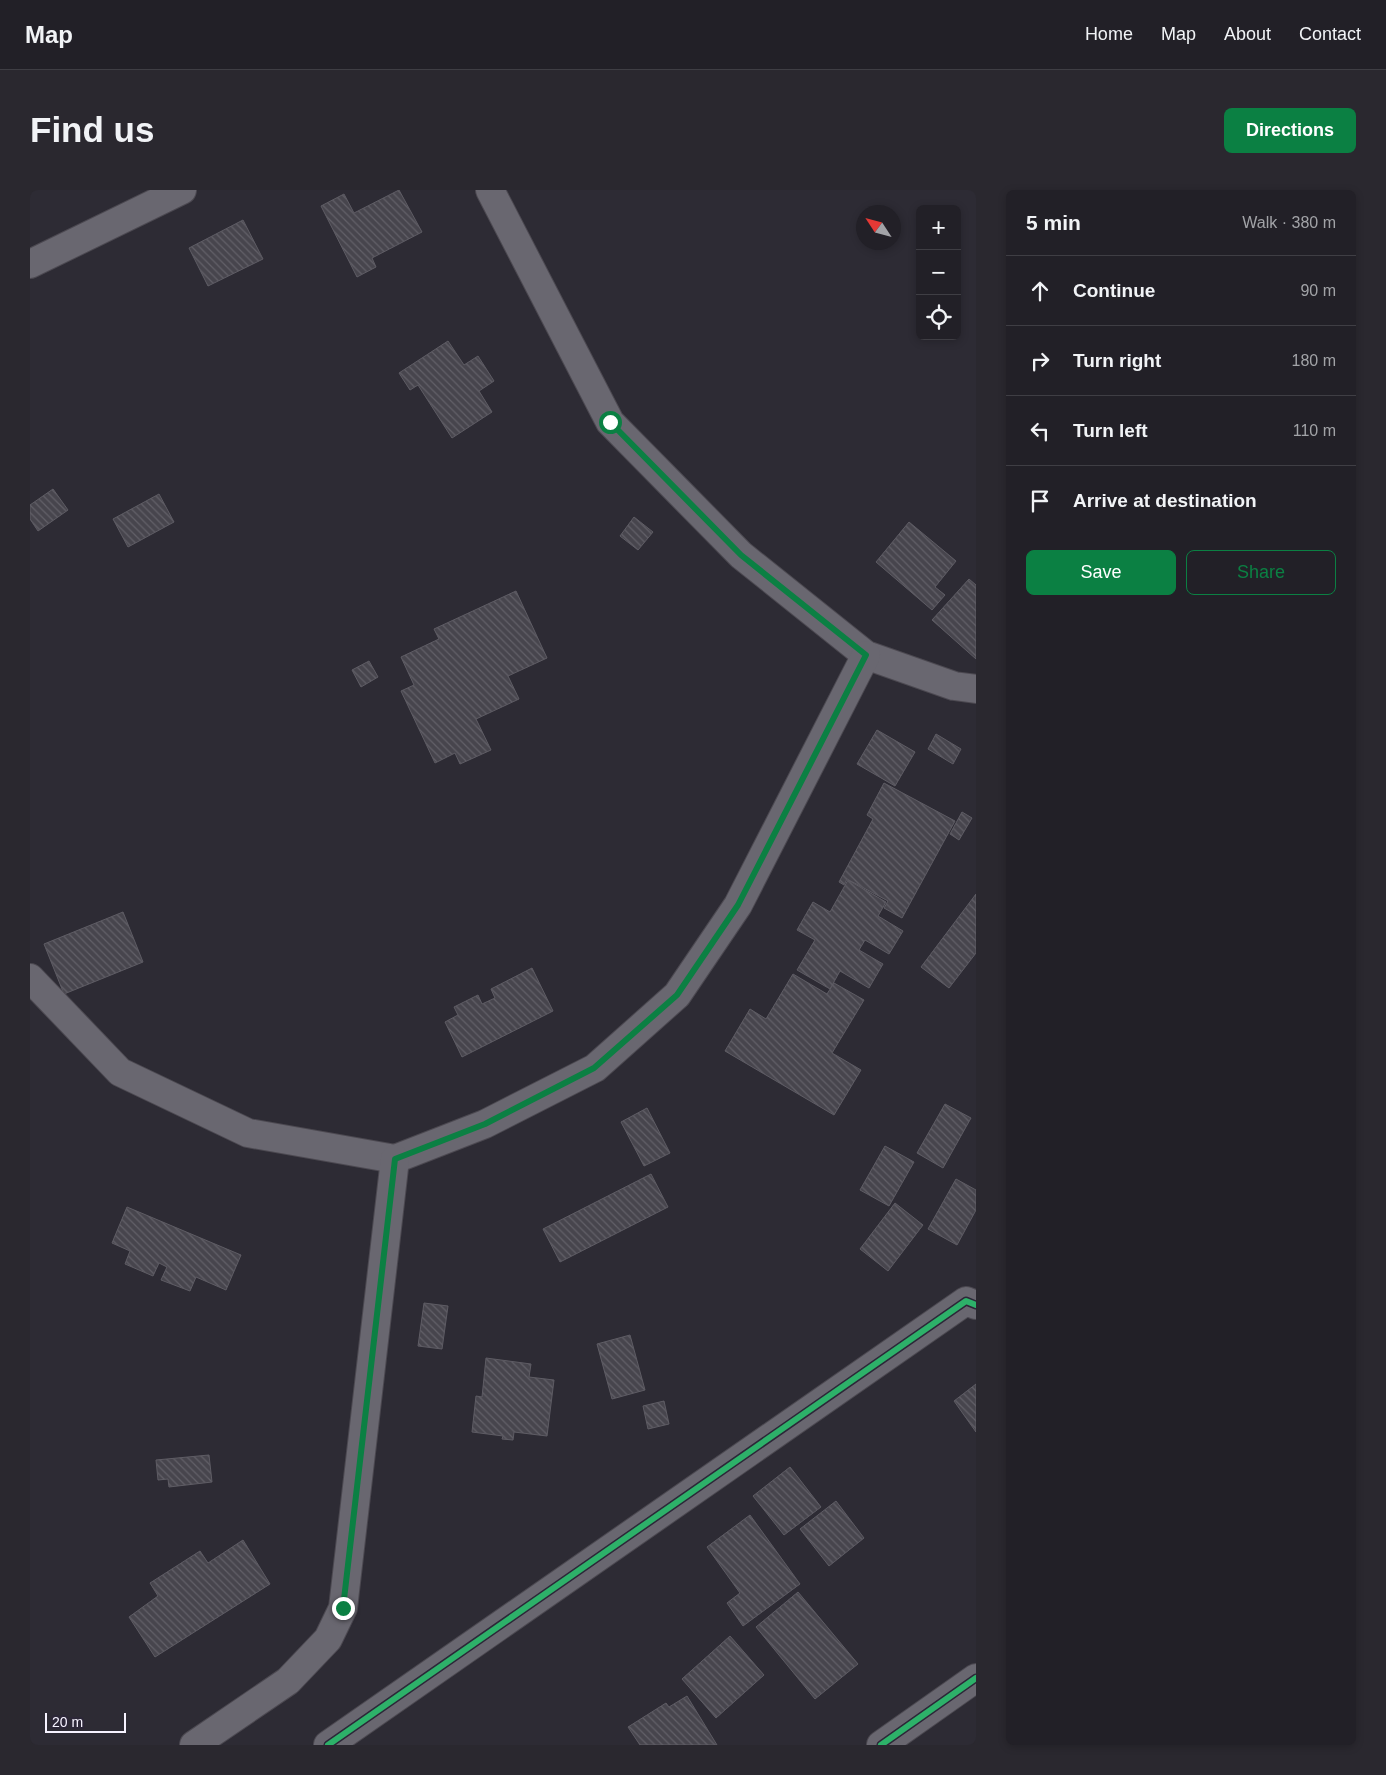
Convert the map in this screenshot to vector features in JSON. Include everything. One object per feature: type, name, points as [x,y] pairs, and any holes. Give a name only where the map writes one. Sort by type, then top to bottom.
[{"type":"street","points":[[30,264],[182,190]]},
{"type":"street","points":[[490,190],[610,422],[741,555],[866,655],[954,686],[976,689]]},
{"type":"street","points":[[30,978],[120,1072],[248,1133],[395,1159],[485,1124],[594,1068],[677,995],[738,905],[866,655]]},
{"type":"street","points":[[194,1745],[288,1681],[328,1639],[343,1608],[395,1159]]},
{"type":"street","points":[[328,1745],[966,1302],[976,1305]]},
{"type":"street","points":[[882,1745],[976,1678]]},
{"type":"building","points":[[399,190],[422,232],[372,258],[376,267],[357,277],[321,206],[344,194],[354,213]]},
{"type":"building","points":[[243,220],[263,259],[208,286],[189,248]]},
{"type":"building","points":[[448,341],[464,365],[478,356],[494,381],[479,391],[492,412],[452,438],[418,385],[410,390],[399,373]]},
{"type":"building","points":[[53,489],[68,510],[38,531],[30,519],[30,505]]},
{"type":"building","points":[[159,494],[174,522],[128,547],[113,519]]},
{"type":"building","points":[[634,517],[653,532],[638,550],[620,536]]},
{"type":"building","points":[[909,522],[956,561],[935,587],[945,595],[932,610],[876,562]]},
{"type":"building","points":[[969,579],[976,585],[976,659],[932,620]]},
{"type":"building","points":[[516,591],[547,658],[508,676],[519,699],[476,719],[491,750],[460,764],[455,753],[435,763],[401,691],[414,685],[401,657],[439,639],[434,629]]},
{"type":"building","points":[[369,661],[378,677],[361,687],[352,670]]},
{"type":"building","points":[[877,730],[915,752],[895,786],[857,764]]},
{"type":"building","points":[[936,734],[961,749],[953,764],[928,749]]},
{"type":"building","points":[[884,783],[955,821],[902,918],[884,908],[888,901],[847,879],[844,885],[839,882],[873,819],[867,815]]},
{"type":"building","points":[[962,812],[972,818],[959,840],[950,834]]},
{"type":"building","points":[[848,880],[886,902],[878,916],[903,931],[889,954],[865,940],[859,950],[883,964],[869,988],[840,971],[830,989],[797,970],[815,940],[797,930],[813,902],[830,912]]},
{"type":"building","points":[[976,894],[976,953],[949,988],[921,967]]},
{"type":"building","points":[[123,912],[143,962],[64,994],[44,944]]},
{"type":"building","points":[[532,968],[553,1011],[462,1057],[445,1022],[458,1015],[454,1007],[478,995],[482,1004],[495,998],[491,989]]},
{"type":"building","points":[[793,974],[827,994],[834,983],[864,1000],[832,1053],[861,1070],[834,1115],[725,1051],[750,1009],[766,1019]]},
{"type":"building","points":[[945,1104],[971,1118],[943,1168],[917,1153]]},
{"type":"building","points":[[647,1108],[670,1153],[644,1166],[621,1122]]},
{"type":"building","points":[[885,1146],[914,1162],[889,1206],[860,1190]]},
{"type":"building","points":[[651,1174],[668,1207],[560,1262],[543,1229]]},
{"type":"building","points":[[956,1179],[976,1190],[976,1210],[957,1245],[928,1229]]},
{"type":"building","points":[[895,1203],[923,1225],[888,1271],[860,1249]]},
{"type":"building","points":[[127,1207],[241,1255],[226,1290],[196,1277],[190,1291],[161,1280],[167,1267],[159,1263],[153,1276],[125,1264],[130,1251],[112,1243]]},
{"type":"building","points":[[424,1303],[448,1306],[442,1349],[418,1346]]},
{"type":"building","points":[[630,1335],[645,1390],[612,1399],[597,1344]]},
{"type":"building","points":[[486,1358],[531,1364],[529,1377],[554,1380],[547,1436],[514,1432],[513,1440],[502,1439],[503,1436],[472,1432],[476,1396],[482,1397]]},
{"type":"building","points":[[976,1384],[976,1432],[954,1401]]},
{"type":"building","points":[[664,1401],[669,1424],[648,1429],[643,1406]]},
{"type":"building","points":[[209,1455],[212,1482],[169,1487],[168,1479],[158,1480],[156,1460]]},
{"type":"building","points":[[790,1467],[821,1507],[784,1535],[753,1496]]},
{"type":"building","points":[[836,1501],[864,1538],[829,1566],[800,1529]]},
{"type":"building","points":[[750,1515],[800,1584],[743,1626],[727,1603],[740,1593],[707,1547]]},
{"type":"building","points":[[243,1540],[270,1584],[155,1657],[129,1617],[158,1596],[150,1583],[200,1551],[208,1563]]},
{"type":"building","points":[[798,1592],[858,1664],[815,1699],[756,1627]]},
{"type":"building","points":[[730,1636],[764,1675],[716,1718],[682,1679]]},
{"type":"building","points":[[687,1696],[717,1745],[640,1745],[628,1727],[666,1703],[669,1707]]},
{"type":"cycle path","points":[[328,1745],[966,1301],[976,1305]]},
{"type":"cycle path","points":[[881,1745],[976,1678]]},
{"type":"route","points":[[343,1608],[395,1159],[485,1124],[594,1068],[677,995],[738,905],[866,655],[741,555],[610,422]]}]
